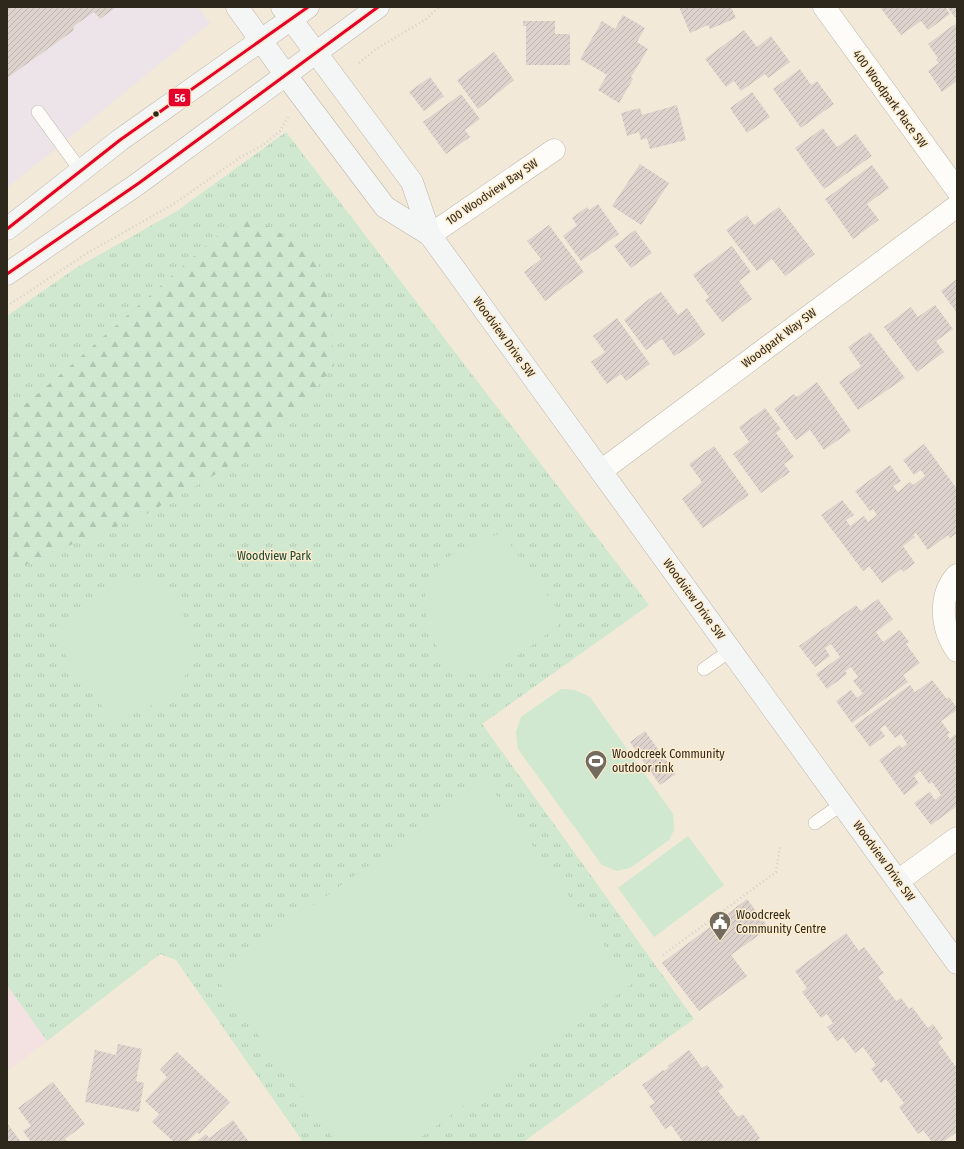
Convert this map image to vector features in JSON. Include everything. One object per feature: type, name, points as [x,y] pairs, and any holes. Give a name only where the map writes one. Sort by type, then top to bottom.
[{"type":"street","name":"Woodview Drive SW","points":[[237,7],[285,74],[385,207],[430,235]]},
{"type":"street","points":[[7,274],[139,183],[378,7]]},
{"type":"street","name":"400 Woodpark Place SW","points":[[824,7],[957,190]]},
{"type":"street","name":"Woodview Drive SW","points":[[294,11],[316,52],[412,182],[430,235],[957,964]]},
{"type":"street","points":[[7,229],[120,140],[261,41],[294,11]]},
{"type":"street","name":"100 Woodview Bay SW","points":[[430,235],[554,150]]},
{"type":"street","name":"Woodpark Way SW","points":[[601,471],[957,206]]},
{"type":"street","points":[[957,575],[949,584],[942,614],[953,645],[957,651]]},
{"type":"street","points":[[898,881],[957,838]]},
{"type":"lane","points":[[38,112],[81,171]]},
{"type":"lane","points":[[704,669],[730,650]]},
{"type":"lane","points":[[815,823],[842,804]]},
{"type":"path","points":[[359,63],[376,49],[425,20],[439,7]]},
{"type":"path","points":[[7,306],[89,252],[172,205],[241,157],[263,145],[280,131],[289,116]]},
{"type":"path","points":[[662,955],[776,872],[780,847]]},
{"type":"shaded area","points":[[7,7],[198,7],[210,23],[7,188]]},
{"type":"shaded area","points":[[7,985],[47,1041],[7,1071]]},
{"type":"green space","name":"Woodview Park","points":[[286,132],[649,605],[482,724],[694,1019],[523,1142],[303,1142],[176,960],[160,954],[47,1041],[7,985],[7,316],[76,268],[177,211]]},
{"type":"green space","points":[[235,220],[255,221],[272,228],[316,255],[330,308],[334,365],[300,409],[274,437],[216,474],[143,516],[53,552],[8,573],[7,420]]},
{"type":"green space","points":[[502,533],[560,613],[558,626],[487,678],[462,669],[443,655],[431,635],[425,604],[425,595],[428,582],[432,574],[447,559],[473,543]]},
{"type":"green space","points":[[129,575],[154,584],[172,598],[184,618],[188,631],[190,658],[185,676],[167,695],[151,706],[112,720],[55,640],[57,627]]},
{"type":"green space","name":"Woodcreek Community outdoor rink","points":[[561,689],[575,690],[590,697],[673,814],[674,830],[669,840],[630,868],[617,871],[602,865],[518,749],[516,732],[521,717]]},
{"type":"green space","points":[[486,781],[632,984],[414,1142],[336,1142],[215,976]]},
{"type":"green space","points":[[688,836],[724,885],[654,937],[618,888]]},
{"type":"building","points":[[7,7],[115,8],[100,19],[94,12],[74,26],[73,31],[7,78]]},
{"type":"building","points":[[679,7],[731,7],[736,18],[710,29],[708,25],[690,33]]},
{"type":"building","points":[[880,7],[945,7],[950,14],[928,30],[921,21],[901,35]]},
{"type":"building","points":[[947,7],[957,7],[957,16],[955,17]]},
{"type":"building","points":[[623,15],[645,28],[637,42],[648,49],[631,77],[633,79],[619,103],[598,90],[607,75],[580,59],[602,21],[615,29]]},
{"type":"building","points":[[523,21],[555,21],[555,34],[570,34],[570,65],[526,65],[526,26],[523,26]]},
{"type":"building","points":[[955,24],[957,27],[957,81],[942,92],[928,71],[939,63],[936,60],[938,58],[928,44]]},
{"type":"building","points":[[744,30],[757,47],[771,36],[790,62],[768,78],[765,74],[741,91],[734,81],[726,87],[705,59]]},
{"type":"building","points":[[494,52],[514,80],[478,109],[457,80]]},
{"type":"building","points":[[800,69],[811,85],[817,81],[834,104],[801,128],[773,89]]},
{"type":"building","points":[[430,77],[444,96],[424,111],[409,92]]},
{"type":"building","points":[[752,92],[770,117],[747,133],[730,108]]},
{"type":"building","points":[[461,94],[480,119],[465,130],[470,137],[446,154],[423,122]]},
{"type":"building","points":[[677,105],[686,140],[650,149],[647,138],[641,140],[639,132],[627,136],[621,113],[640,108],[642,115]]},
{"type":"building","points":[[823,128],[837,147],[856,134],[872,156],[824,189],[795,148]]},
{"type":"building","points":[[640,164],[669,183],[641,225],[612,206]]},
{"type":"building","points":[[872,165],[889,188],[867,204],[879,220],[853,239],[825,199]]},
{"type":"building","points":[[598,204],[619,234],[581,261],[563,236],[577,225],[572,218],[587,207],[589,210]]},
{"type":"building","points":[[779,207],[815,254],[785,276],[772,259],[757,271],[726,230],[747,215],[754,225]]},
{"type":"building","points":[[549,225],[584,272],[545,301],[524,272],[541,259],[527,241]]},
{"type":"building","points":[[635,230],[652,253],[631,268],[614,246]]},
{"type":"building","points":[[732,246],[751,272],[739,281],[752,299],[722,322],[705,300],[709,297],[693,275]]},
{"type":"building","points":[[957,279],[957,313],[941,291]]},
{"type":"building","points":[[661,292],[678,315],[687,308],[705,334],[691,346],[674,356],[662,339],[646,350],[624,320],[649,299]]},
{"type":"building","points":[[935,305],[953,329],[936,341],[944,352],[917,372],[884,327],[911,307],[918,317]]},
{"type":"building","points":[[617,318],[650,364],[626,381],[621,374],[607,384],[591,362],[605,352],[593,336]]},
{"type":"building","points":[[870,332],[905,378],[858,410],[839,382],[861,366],[848,347]]},
{"type":"building","points":[[817,382],[851,431],[824,450],[810,430],[796,440],[774,409],[794,394],[797,397]]},
{"type":"building","points":[[765,408],[781,429],[776,433],[794,457],[784,464],[790,472],[761,493],[733,454],[749,442],[739,427]]},
{"type":"building","points":[[924,444],[957,489],[957,533],[950,538],[948,535],[928,550],[916,533],[913,535],[915,537],[903,546],[915,563],[903,572],[901,569],[882,583],[869,566],[863,571],[821,515],[842,500],[854,515],[846,520],[850,526],[864,516],[868,522],[877,515],[873,509],[870,511],[855,491],[890,465],[901,481],[893,486],[898,492],[910,482],[913,485],[925,476],[921,470],[914,475],[903,460]]},
{"type":"building","points":[[714,446],[749,495],[703,528],[682,499],[702,482],[689,464]]},
{"type":"building","points":[[878,599],[893,619],[876,632],[883,642],[900,630],[909,642],[906,644],[920,663],[903,675],[908,682],[852,723],[836,701],[851,690],[857,698],[863,693],[853,681],[858,677],[851,667],[845,671],[847,674],[827,689],[816,674],[840,657],[831,644],[825,648],[830,656],[815,667],[799,646],[856,605],[861,611]]},
{"type":"building","points":[[932,680],[947,699],[949,697],[957,708],[957,710],[941,721],[950,733],[947,735],[950,739],[957,733],[957,806],[931,825],[914,803],[930,792],[935,800],[941,795],[932,782],[929,784],[920,771],[914,776],[919,783],[904,795],[879,760],[900,745],[902,748],[907,744],[901,734],[895,738],[885,725],[880,729],[885,736],[870,747],[854,726],[910,685],[915,692]]},
{"type":"building","points":[[645,731],[676,774],[660,785],[630,742]]},
{"type":"building","name":"Woodcreek Community Centre","points":[[747,899],[769,928],[731,955],[747,976],[699,1011],[662,963]]},
{"type":"building","points":[[846,933],[859,951],[864,947],[884,973],[878,977],[896,1001],[901,998],[909,1009],[912,1007],[928,1028],[933,1024],[943,1038],[938,1042],[955,1066],[957,1065],[957,1132],[943,1142],[932,1142],[923,1130],[918,1134],[899,1107],[904,1103],[886,1079],[881,1083],[871,1069],[876,1065],[863,1047],[855,1053],[843,1037],[837,1041],[827,1027],[833,1023],[827,1014],[821,1018],[802,992],[807,988],[795,971]]},
{"type":"building","points":[[118,1044],[142,1049],[136,1081],[144,1083],[139,1112],[85,1102],[95,1050],[116,1055]]},
{"type":"building","points":[[689,1050],[702,1068],[707,1065],[724,1087],[718,1091],[738,1117],[743,1114],[760,1138],[756,1142],[683,1142],[671,1125],[665,1129],[649,1106],[655,1103],[642,1085],[663,1070],[664,1071],[669,1067],[668,1066]]},
{"type":"building","points":[[177,1052],[230,1102],[199,1134],[197,1132],[187,1142],[174,1142],[152,1122],[159,1114],[145,1101],[167,1077],[160,1070]]},
{"type":"building","points":[[53,1082],[85,1124],[65,1139],[67,1142],[31,1142],[23,1131],[31,1126],[18,1108]]},
{"type":"building","points":[[233,1120],[249,1142],[196,1142],[206,1134],[209,1138]]},
{"type":"building","points":[[7,1123],[21,1142],[7,1142]]},
{"type":"transit line","name":"56","points":[[7,229],[120,140],[308,7]]},
{"type":"transit line","name":"56","points":[[7,274],[139,183],[378,7]]},
{"type":"place","name":"Woodcreek Community outdoor rink","points":[[596,780]]},
{"type":"place","name":"Woodcreek Community Centre","points":[[720,942]]}]
